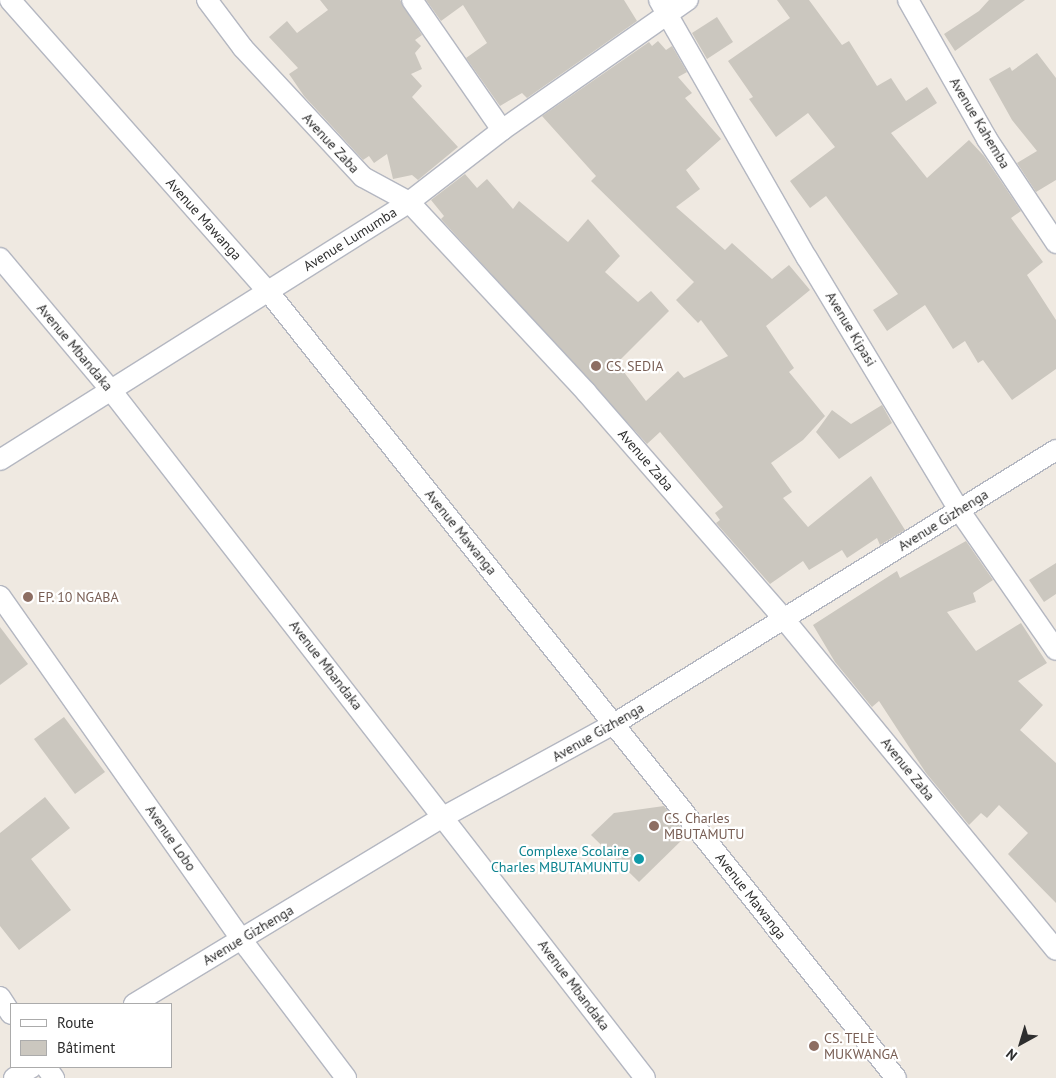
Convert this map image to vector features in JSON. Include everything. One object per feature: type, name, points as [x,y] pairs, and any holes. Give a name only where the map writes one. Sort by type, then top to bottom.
[{"type":"street","name":"Avenue Mawanga","points":[[10,0],[267,290],[896,1078]]},
{"type":"street","name":"Avenue Zaba","points":[[207,0],[243,48],[363,177],[409,202],[586,392],[784,619],[1056,950]]},
{"type":"street","points":[[412,0],[502,130]]},
{"type":"street","name":"Avenue Lumumba","points":[[0,460],[409,202],[663,7],[688,0]]},
{"type":"street","name":"Avenue Kahemba","points":[[908,0],[987,138],[1056,243]]},
{"type":"street","name":"Avenue Kipasi","points":[[663,7],[807,258],[959,510],[1056,650]]},
{"type":"street","name":"Avenue Mbandaka","points":[[0,258],[110,389],[445,816],[644,1078]]},
{"type":"street","name":"Avenue Gizhenga","points":[[136,1003],[445,816],[614,724],[1056,450]]},
{"type":"street","name":"Avenue Lobo","points":[[0,596],[242,939],[346,1078]]},
{"type":"street","points":[[0,997],[10,1012]]},
{"type":"street","points":[[14,1078],[30,1068]]},
{"type":"building","points":[[320,0],[400,0],[422,35],[415,40],[421,46],[415,53],[422,69],[411,74],[422,86],[412,97],[458,147],[418,180],[412,175],[393,179],[387,154],[374,163],[369,156],[363,160],[304,96],[289,74],[298,68],[269,37],[287,21],[297,33],[328,10]]},
{"type":"building","points":[[426,0],[624,0],[637,21],[527,98],[522,93],[500,106],[466,58],[487,43],[463,5],[441,21]]},
{"type":"building","points":[[777,0],[809,0],[842,45],[849,41],[877,86],[891,78],[906,101],[927,87],[937,103],[891,133],[927,178],[969,140],[984,156],[1021,211],[1011,218],[1043,262],[1027,275],[1056,320],[1056,369],[1012,400],[983,360],[978,363],[965,341],[953,349],[925,305],[887,331],[873,310],[898,294],[826,196],[810,208],[790,181],[835,147],[808,113],[776,137],[749,99],[753,97],[728,61],[790,18]]},
{"type":"building","points":[[989,0],[1025,0],[955,51],[944,34],[979,11]]},
{"type":"building","points":[[717,17],[733,42],[707,59],[692,33]]},
{"type":"building","points":[[658,41],[666,50],[672,46],[687,72],[678,77],[692,93],[685,98],[721,139],[686,170],[700,189],[676,207],[725,250],[732,243],[772,279],[789,265],[810,290],[766,326],[794,368],[789,372],[825,416],[803,440],[771,463],[792,492],[783,498],[808,527],[871,476],[905,530],[880,545],[877,538],[847,558],[842,550],[809,570],[803,561],[770,584],[716,523],[720,520],[715,513],[723,507],[660,432],[647,444],[441,219],[444,216],[431,200],[465,174],[477,188],[487,179],[513,209],[519,201],[568,242],[588,219],[620,256],[605,272],[638,302],[651,291],[669,311],[617,363],[646,401],[678,371],[684,378],[728,356],[701,320],[698,323],[676,300],[694,282],[591,181],[596,176],[542,116],[649,42],[652,46]]},
{"type":"building","points":[[1037,53],[1056,78],[1056,180],[1036,192],[1017,163],[1037,151],[1012,120],[989,79],[1010,67],[1012,71]]},
{"type":"building","points":[[882,405],[892,423],[839,459],[816,432],[832,410],[851,424]]},
{"type":"building","points":[[966,541],[993,580],[973,593],[976,602],[947,612],[976,651],[1021,623],[1047,663],[1018,681],[1043,705],[1020,730],[1056,763],[1056,903],[1008,854],[1028,833],[999,805],[987,818],[981,813],[969,825],[926,773],[879,701],[872,707],[835,662],[813,625],[897,571],[900,578]]},
{"type":"building","points":[[1056,563],[1056,594],[1044,602],[1029,580]]},
{"type":"building","points":[[0,627],[28,664],[0,685]]},
{"type":"building","points":[[64,717],[105,772],[75,794],[34,739]]},
{"type":"building","points":[[45,797],[70,828],[31,859],[71,910],[19,950],[0,926],[0,833]]},
{"type":"building","name":"Complexe Scolaire Charles MBUTAMUNTU","points":[[664,806],[687,835],[639,882],[591,835],[614,813]]},
{"type":"place","name":"CS. SEDIA","points":[[596,366]]},
{"type":"place","name":"EP. 10 NGABA","points":[[28,597]]},
{"type":"place","name":"CS. Charles MBUTAMUTU","points":[[654,826]]},
{"type":"place","name":"Complexe Scolaire Charles MBUTAMUNTU","points":[[639,859]]},
{"type":"place","name":"CS. TELE MUKWANGA","points":[[814,1046]]}]
